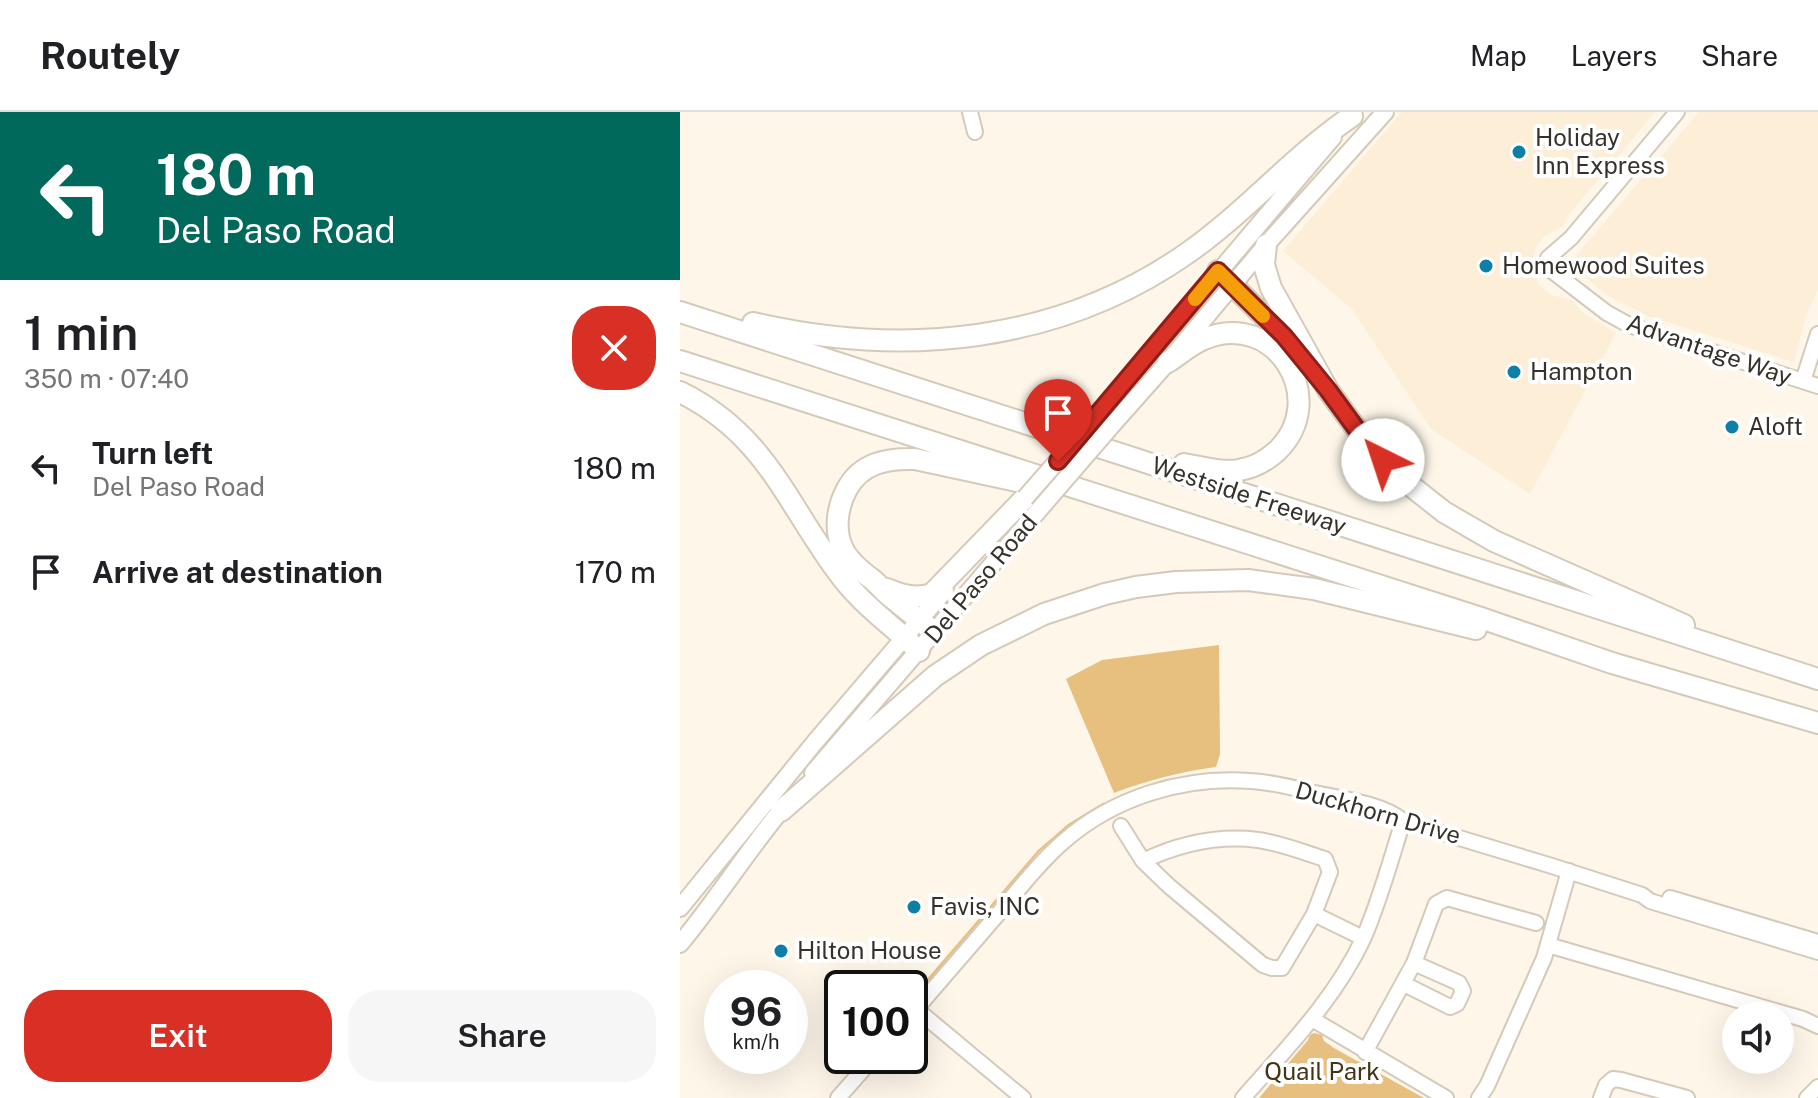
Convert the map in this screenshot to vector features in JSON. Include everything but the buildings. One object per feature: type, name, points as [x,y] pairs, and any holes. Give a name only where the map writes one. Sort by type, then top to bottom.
[{"type":"highway","points":[[680,309],[795,333],[868,341],[962,337],[1059,317],[1126,290],[1189,252],[1328,132],[1354,114]]},
{"type":"highway","points":[[1266,245],[1264,265],[1271,288],[1328,390]]},
{"type":"highway","points":[[1225,278],[1284,336],[1383,460],[1444,512],[1494,541],[1680,623],[1725,650]]},
{"type":"highway","name":"Westside Freeway","points":[[680,309],[1818,679]]},
{"type":"highway","points":[[1116,453],[1217,470],[1239,470],[1273,455],[1288,437],[1298,406],[1296,383],[1286,361],[1269,345],[1250,336],[1227,333],[1196,343],[1168,362]]},
{"type":"highway","name":"Westside Freeway","points":[[680,361],[1481,618],[1612,663],[1818,723]]},
{"type":"highway","points":[[680,392],[711,409],[748,441],[841,577],[862,602],[912,644]]},
{"type":"highway","points":[[927,626],[888,595],[843,550],[838,512],[842,498],[863,469],[891,459],[915,459],[1124,504]]},
{"type":"highway","points":[[875,582],[910,597],[932,594],[1034,501]]},
{"type":"highway","points":[[781,811],[935,676],[981,645],[1044,614],[1136,587],[1213,580],[1282,583],[1612,663]]},
{"type":"main road","name":"Del Paso Road","points":[[680,908],[1034,501],[1096,417],[1225,278],[1266,245],[1385,112]]},
{"type":"main road","name":"Del Paso Road","points":[[1034,501],[1113,424],[1168,362],[1225,278],[1354,114]]},
{"type":"main road","name":"Del Paso Road","points":[[680,944],[757,838],[912,644]]},
{"type":"street","points":[[970,112],[975,132]]},
{"type":"street","name":"Advantage Way","points":[[1677,112],[1571,238],[1548,258],[1548,266],[1607,313],[1629,325],[1811,384]]},
{"type":"street","points":[[1811,384],[1818,334]]},
{"type":"street","name":"Duckhorn Drive","points":[[928,995],[1065,840],[1105,813],[1148,793],[1195,782],[1223,780],[1252,781],[1316,793],[1347,808],[1389,822],[1403,821],[1569,871],[1642,895],[1650,901],[1818,952]]},
{"type":"street","points":[[1243,1098],[1312,1019],[1344,972],[1363,938],[1403,821]]},
{"type":"street","points":[[1121,826],[1143,861],[1169,886],[1263,965],[1272,968],[1282,968],[1314,914],[1330,872],[1325,859],[1260,840],[1220,839],[1190,843],[1143,861]]},
{"type":"street","points":[[1479,1098],[1544,958],[1569,871]]},
{"type":"street","name":"Duckhorn Drive","points":[[1642,895],[1653,893],[1704,906],[1818,942]]},
{"type":"street","points":[[1365,1052],[1404,984],[1436,904],[1447,898],[1536,923]]},
{"type":"street","points":[[1314,914],[1363,938]]},
{"type":"street","points":[[1548,945],[1818,1026]]},
{"type":"street","points":[[1404,984],[1450,1007],[1457,1004],[1463,991],[1459,983],[1414,963]]},
{"type":"street","points":[[1312,1019],[1446,1098]]},
{"type":"street","points":[[928,1024],[1023,1098]]},
{"type":"street","points":[[838,1098],[859,1074]]},
{"type":"street","points":[[1601,1098],[1606,1085],[1613,1079],[1687,1098]]},
{"type":"street","points":[[1807,1098],[1818,1087]]},
{"type":"shaded area","points":[[1402,112],[1655,112],[1566,218],[1564,226],[1543,237],[1532,259],[1539,285],[1551,295],[1572,300],[1583,313],[1616,333],[1530,494],[1431,429],[1352,309],[1283,251]]},
{"type":"shaded area","points":[[1699,112],[1818,112],[1818,290],[1806,315],[1794,362],[1648,316],[1614,299],[1570,263]]},
{"type":"green space","points":[[1219,645],[1220,754],[1216,767],[1164,777],[1114,793],[1066,679],[1102,660]]},
{"type":"green space","points":[[1104,802],[1040,851],[928,982],[928,978],[1038,850],[1068,824]]},
{"type":"green space","name":"Quail Park","points":[[1314,1033],[1322,1035],[1324,1041],[1334,1048],[1424,1098],[1259,1098]]},
{"type":"slow traffic","points":[[1195,299],[1218,271],[1263,316]]},
{"type":"place","name":"Holiday Inn Express","points":[[1519,152]]},
{"type":"place","name":"Homewood Suites","points":[[1486,266]]},
{"type":"place","name":"Hampton","points":[[1514,372]]},
{"type":"place","name":"Aloft","points":[[1732,427]]},
{"type":"place","name":"Favis, INC","points":[[914,907]]},
{"type":"place","name":"Hilton House","points":[[781,951]]},
{"type":"route","points":[[1058,461],[1218,271],[1284,336],[1383,460]]}]
